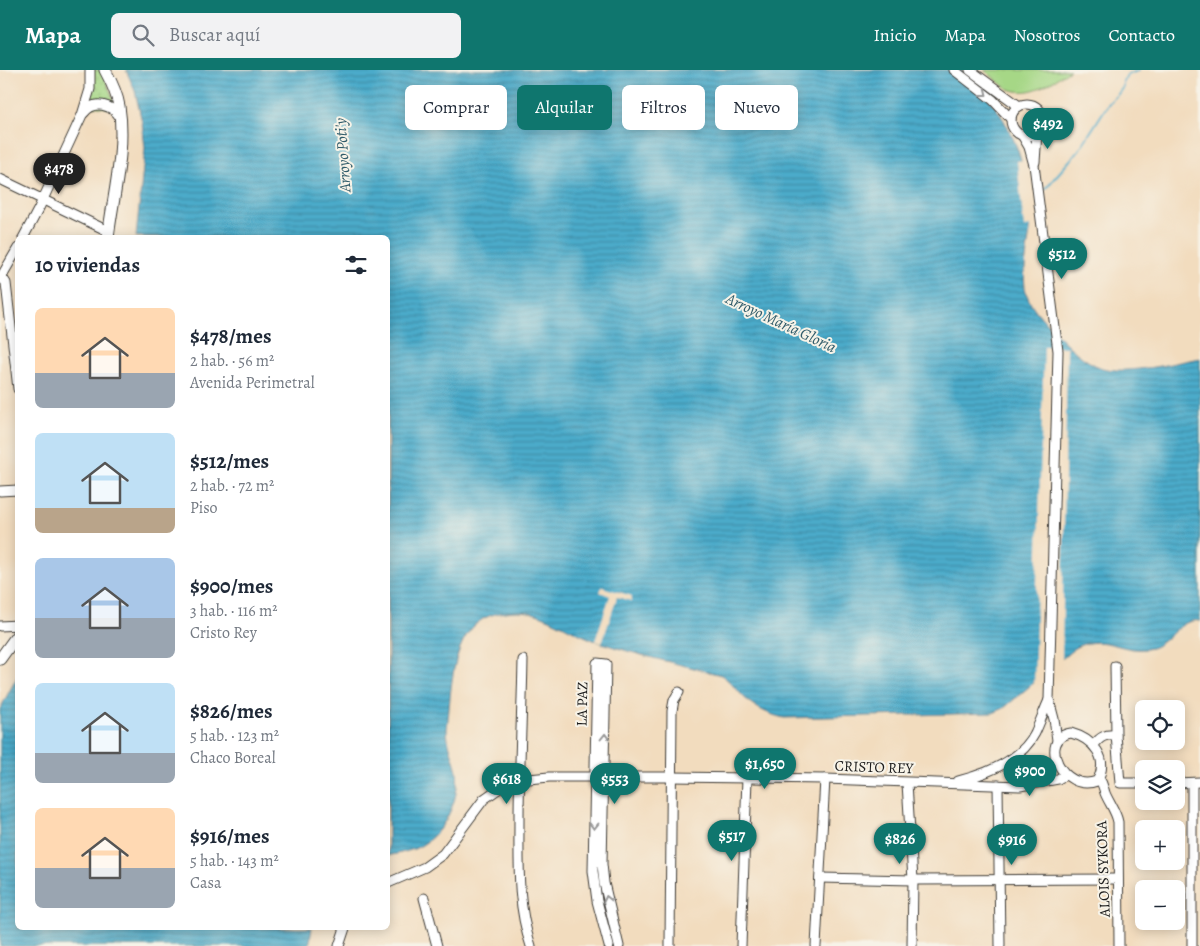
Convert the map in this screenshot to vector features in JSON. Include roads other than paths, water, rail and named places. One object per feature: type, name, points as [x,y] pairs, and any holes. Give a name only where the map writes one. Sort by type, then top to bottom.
[{"type":"main road","points":[[105,70],[117,96],[120,117],[120,150],[108,234]]},
{"type":"main road","points":[[0,659],[15,638]]},
{"type":"street","points":[[24,235],[82,115],[90,89],[90,70]]},
{"type":"street","points":[[954,70],[993,100],[1011,119],[1014,129],[1022,135],[1029,147],[1034,165],[1058,350],[1049,700],[1057,740],[1055,753],[1057,763],[1065,775],[1078,781],[1096,781],[1100,762],[1094,745],[1086,738],[1071,733],[1054,719]]},
{"type":"street","points":[[970,70],[1019,106]]},
{"type":"street","points":[[1011,119],[1014,110],[1019,106],[1033,104],[1040,110],[1043,115],[1043,125],[1037,133],[1031,136],[1022,135]]},
{"type":"street","points":[[82,115],[90,107],[102,105],[114,110],[120,117]]},
{"type":"street","points":[[1034,165],[1037,133]]},
{"type":"street","points":[[0,179],[108,234]]},
{"type":"street","points":[[15,253],[1,277],[6,283],[15,362]]},
{"type":"street","points":[[0,491],[15,490]]},
{"type":"street","points":[[0,626],[15,626]]},
{"type":"street","points":[[523,660],[519,780],[519,883],[521,909],[531,946]]},
{"type":"street","name":"LA PAZ","points":[[609,946],[597,902],[593,871],[599,777],[606,664],[597,663],[599,777],[602,864],[604,883],[619,946]]},
{"type":"street","points":[[1115,666],[1116,735],[1120,783],[1135,783]]},
{"type":"street","points":[[670,946],[672,711],[674,700],[679,692]]},
{"type":"street","points":[[945,784],[977,777],[999,767],[1018,754],[1034,734],[1049,700]]},
{"type":"street","points":[[1057,740],[1062,735],[1071,733]]},
{"type":"street","points":[[1094,745],[1100,738],[1108,734],[1116,735]]},
{"type":"street","points":[[1048,780],[1057,763]]},
{"type":"street","name":"CRISTO REY","points":[[519,780],[671,777],[825,779],[1020,786],[1058,779],[1065,775]]},
{"type":"street","points":[[741,946],[747,778]]},
{"type":"street","points":[[816,946],[825,779]]},
{"type":"street","points":[[390,882],[425,867],[436,859],[452,844],[470,816],[484,799],[504,785],[519,780]]},
{"type":"street","name":"ALOIS SYKORA","points":[[1096,781],[1104,785],[1116,815],[1119,946]]},
{"type":"street","points":[[907,783],[913,880],[912,946]]},
{"type":"street","points":[[1192,946],[1196,783]]},
{"type":"street","points":[[998,785],[1000,946]]},
{"type":"street","points":[[820,878],[913,880],[1118,879]]},
{"type":"street","points":[[424,898],[437,946]]},
{"type":"street","points":[[339,946],[343,930]]},
{"type":"water","points":[[126,70],[961,70],[984,92],[1004,120],[1018,152],[1025,174],[1031,208],[1031,225],[1024,280],[1025,288],[1029,300],[1041,317],[1076,352],[1089,362],[1102,368],[1113,370],[1137,369],[1200,358],[1200,621],[1193,621],[1180,626],[1163,641],[1151,648],[1132,649],[1097,642],[1076,647],[1004,708],[993,713],[784,718],[765,712],[754,705],[721,675],[611,646],[588,638],[533,613],[516,611],[499,613],[483,619],[470,630],[456,660],[452,678],[447,729],[449,745],[457,771],[456,794],[453,806],[441,827],[424,844],[414,849],[390,855],[390,235],[136,235],[145,148],[142,122],[135,91]]},
{"type":"water","points":[[15,681],[15,930],[312,930],[309,946],[0,946],[0,709]]},
{"type":"waterway","points":[[1041,189],[1045,189],[1079,150],[1109,103],[1123,87],[1123,81],[1128,75],[1139,70]]},
{"type":"water label","name":"Arroyo Poti'y","points":[[343,155]]},
{"type":"water label","name":"Arroyo María Gloria","points":[[781,323]]}]
